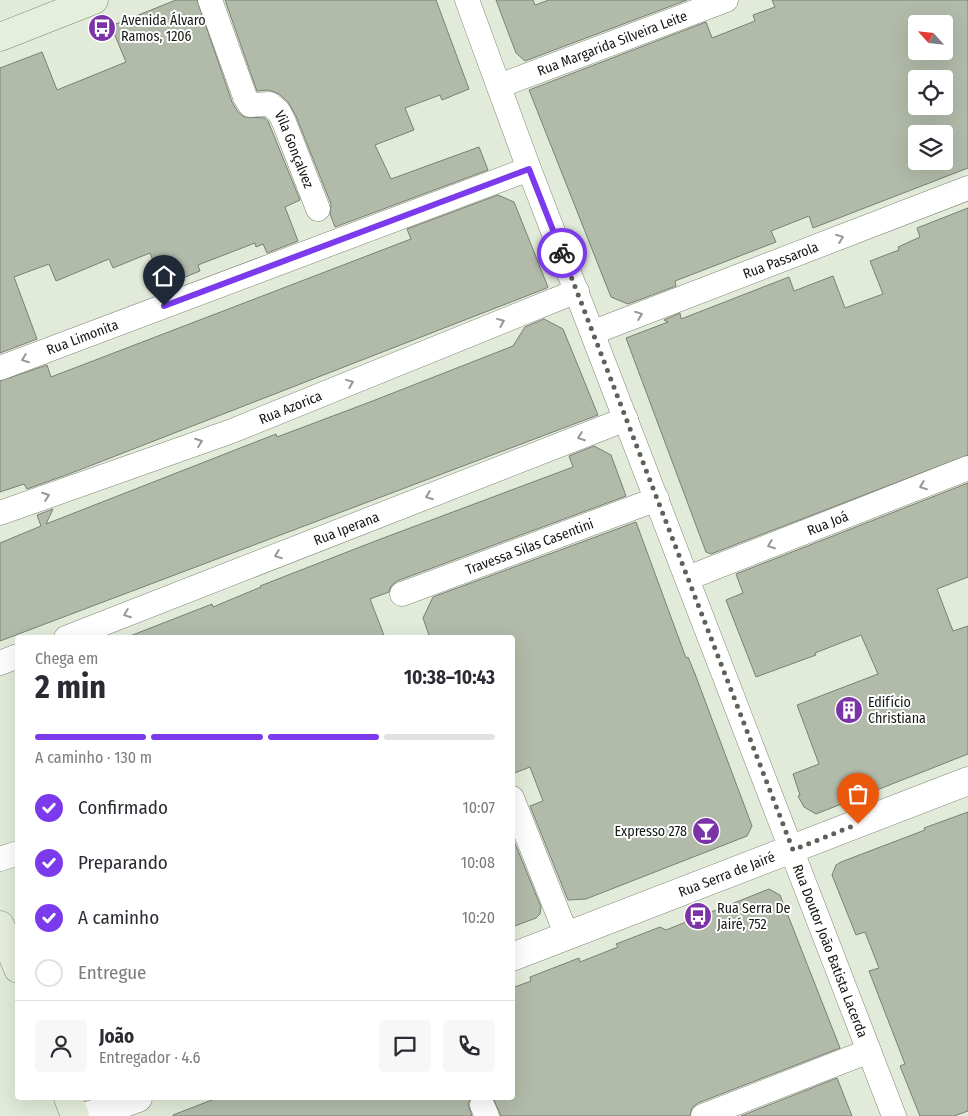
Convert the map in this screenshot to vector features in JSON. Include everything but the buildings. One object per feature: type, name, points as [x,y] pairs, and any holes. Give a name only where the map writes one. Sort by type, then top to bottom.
[{"type":"main road","points":[[0,37],[94,0]]},
{"type":"main road","points":[[0,925],[15,962]]},
{"type":"main road","points":[[69,1100],[75,1116]]},
{"type":"street","name":"Vila Gonçalvez","points":[[210,0],[245,98],[250,105],[270,104],[279,112],[318,209]]},
{"type":"street","name":"Rua Doutor João Batista Lacerda","points":[[467,0],[529,169],[594,332],[894,1116]]},
{"type":"street","name":"Rua Margarida Silveira Leite","points":[[499,86],[726,0]]},
{"type":"street","name":"Rua Limonita","points":[[0,368],[529,169]]},
{"type":"street","name":"Rua Passarola","points":[[594,332],[968,188]]},
{"type":"street","name":"Rua Azorica","points":[[0,513],[232,430],[577,291]]},
{"type":"street","name":"Rua Iperana","points":[[74,635],[626,419]]},
{"type":"street","name":"Rua Joá","points":[[688,578],[968,468]]},
{"type":"street","name":"Travessa Silas Casentini","points":[[402,594],[657,499]]},
{"type":"street","points":[[0,663],[15,657]]},
{"type":"street","name":"Rua Serra de Jairé","points":[[515,956],[968,781]]},
{"type":"street","points":[[515,806],[567,936]]},
{"type":"street","points":[[0,859],[15,854]]},
{"type":"street","points":[[702,1116],[869,1051]]},
{"type":"street","points":[[88,1116],[132,1100]]},
{"type":"way so far","points":[[562,253],[793,850],[858,824]]},
{"type":"place","name":"Avenida Álvaro Ramos, 1206","points":[[102,28]]},
{"type":"place","name":"Edifício Christiana","points":[[849,710]]},
{"type":"place","name":"Expresso 278","points":[[706,831]]},
{"type":"place","name":"Rua Serra De Jairé, 752","points":[[698,916]]},
{"type":"route","points":[[164,306],[529,169],[562,253]]}]
